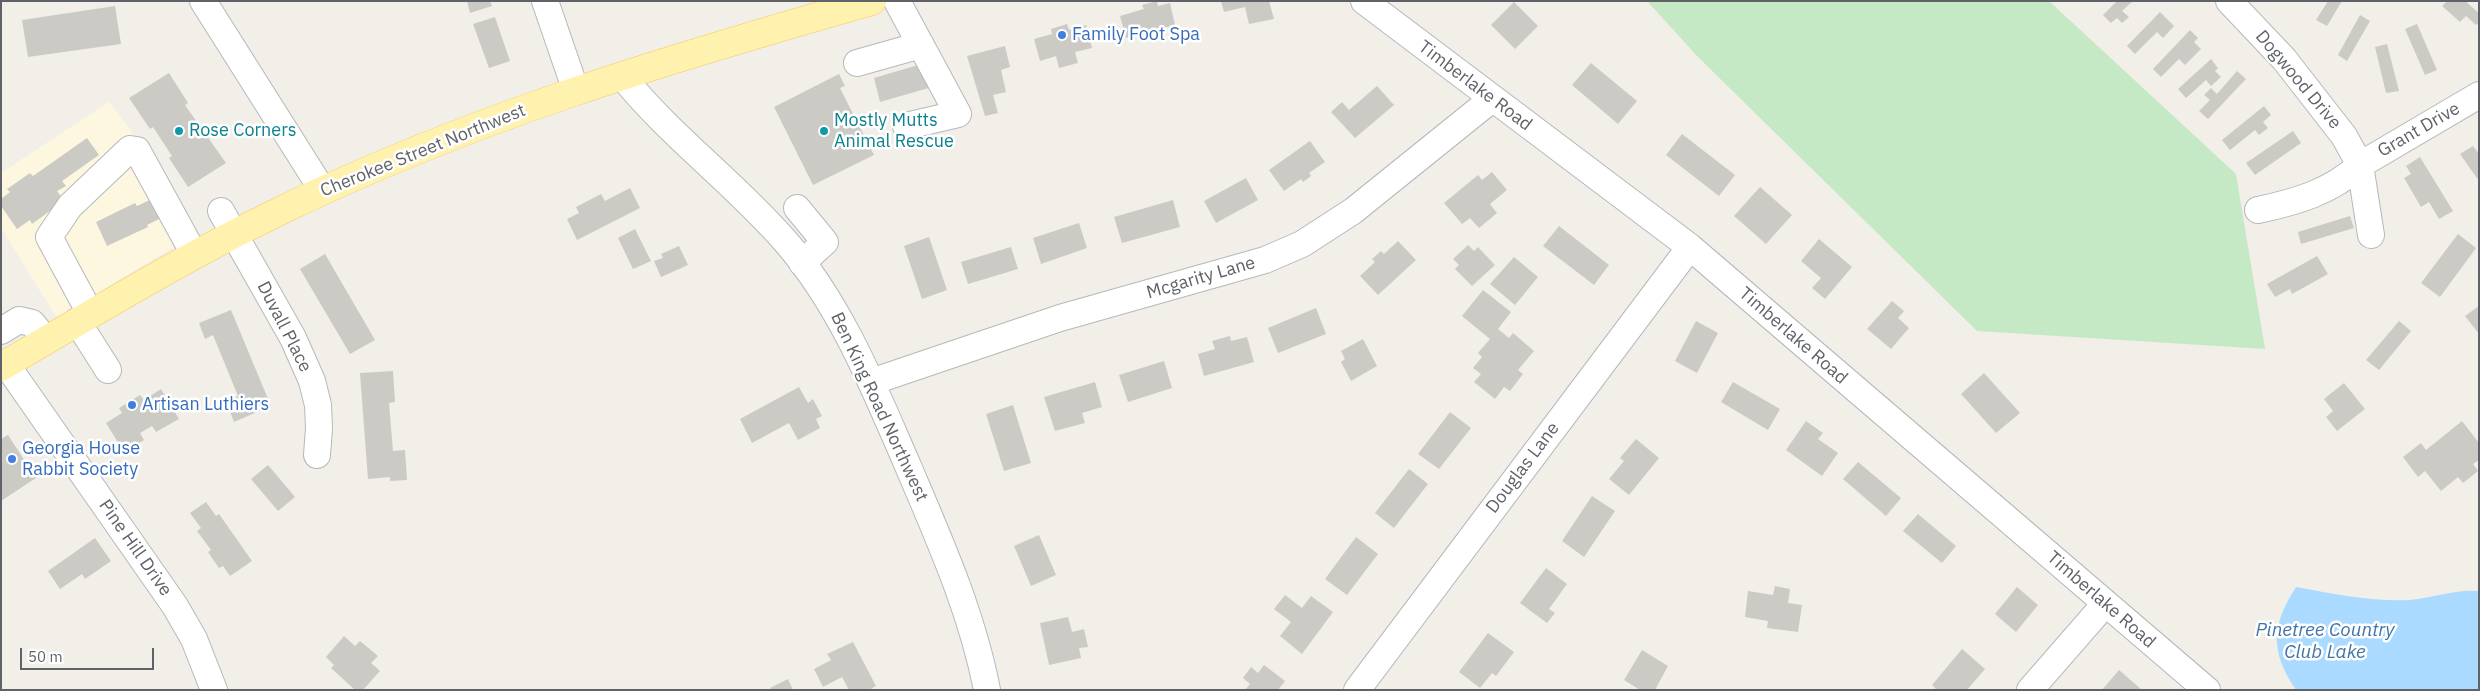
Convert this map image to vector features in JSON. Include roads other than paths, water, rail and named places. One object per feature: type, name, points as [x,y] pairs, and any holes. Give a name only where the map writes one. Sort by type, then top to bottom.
[{"type":"main road","name":"Cherokee Street Northwest","points":[[4,366],[84,317],[194,254],[228,222],[323,191],[409,154],[576,91],[872,1]]},
{"type":"street","points":[[203,1],[220,47],[323,191]]},
{"type":"street","points":[[545,1],[576,91]]},
{"type":"street","points":[[897,1],[958,114],[906,126]]},
{"type":"street","name":"Timberlake Road","points":[[1364,1],[1690,247],[2207,690]]},
{"type":"street","name":"Dogwood Drive","points":[[2229,1],[2284,59],[2344,136],[2360,164],[2371,235]]},
{"type":"street","points":[[857,63],[921,45]]},
{"type":"street","name":"Ben King Road Northwest","points":[[622,76],[654,113],[769,223],[802,263],[844,326],[871,382],[961,596],[977,646],[987,690]]},
{"type":"street","name":"Grant Drive","points":[[2360,164],[2479,95]]},
{"type":"street","name":"Mcgarity Lane","points":[[871,382],[1060,318],[1265,260],[1302,244],[1354,211],[1492,99]]},
{"type":"street","points":[[108,370],[49,237],[70,206],[130,149],[137,150],[194,254]]},
{"type":"street","points":[[2258,210],[2289,204],[2324,191],[2348,176],[2360,164]]},
{"type":"street","points":[[798,208],[825,242],[802,263]]},
{"type":"street","name":"Duvall Place","points":[[228,222],[293,338],[312,381],[318,405],[320,428],[317,456]]},
{"type":"street","name":"Douglas Lane","points":[[1357,690],[1690,247]]},
{"type":"street","points":[[1,330],[19,320],[25,321],[32,323],[38,328],[46,340]]},
{"type":"street","name":"Pine Hill Drive","points":[[4,366],[73,478],[175,606],[194,639],[214,690]]},
{"type":"street","points":[[2030,690],[2105,604]]},
{"type":"water","name":"Pinetree Country Club Lake","points":[[2296,587],[2382,600],[2410,600],[2453,592],[2479,591],[2479,690],[2296,690],[2282,663],[2278,651],[2277,638],[2282,614]]},
{"type":"place","name":"Family Foot Spa","points":[[1062,35]]},
{"type":"place","name":"Rose Corners","points":[[179,131]]},
{"type":"place","name":"Mostly Mutts Animal Rescue","points":[[824,131]]},
{"type":"place","name":"Artisan Luthiers","points":[[132,405]]},
{"type":"place","name":"Georgia House Rabbit Society","points":[[12,459]]}]
